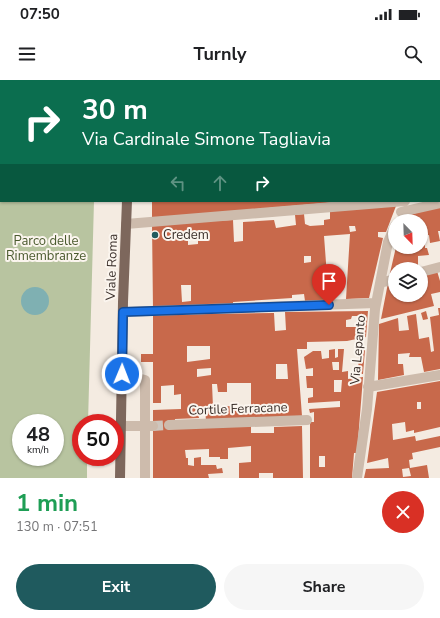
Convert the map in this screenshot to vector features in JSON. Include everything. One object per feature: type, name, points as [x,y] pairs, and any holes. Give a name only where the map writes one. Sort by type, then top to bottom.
[{"type":"main road","name":"Viale Roma","points":[[121,414],[127,202]]},
{"type":"main road","name":"Viale Roma","points":[[120,466],[120,478]]},
{"type":"street","points":[[126,224],[393,202]]},
{"type":"street","points":[[400,214],[405,202]]},
{"type":"street","points":[[405,214],[440,203]]},
{"type":"street","name":"Via Lepanto","points":[[358,478],[376,303],[388,242]]},
{"type":"street","points":[[428,270],[440,267]]},
{"type":"street","points":[[380,284],[388,281]]},
{"type":"street","points":[[123,312],[376,303]]},
{"type":"street","points":[[122,374],[145,380],[149,426],[145,478]]},
{"type":"street","points":[[368,387],[440,375]]},
{"type":"street","name":"Cortile Ferracane","points":[[169,425],[307,420]]},
{"type":"street","points":[[124,426],[149,426]]},
{"type":"green space","name":"Parco delle Rimembranze","points":[[0,202],[94,202],[88,414],[72,414],[72,466],[87,466],[87,478],[0,478]]},
{"type":"water","points":[[35,287],[45,291],[49,301],[45,311],[35,315],[25,311],[21,301],[25,291]]},
{"type":"building","points":[[152,202],[336,202],[152,218]]},
{"type":"building","points":[[396,206],[393,214],[388,214],[388,227],[386,232],[378,232],[378,237],[383,238],[369,298],[346,299],[350,234],[324,236],[327,276],[332,276],[331,300],[305,301],[304,294],[292,295],[292,298],[233,302],[233,304],[153,309],[152,224],[233,220],[234,242],[243,241],[243,222],[274,220],[276,228],[296,225],[295,215],[304,214],[305,224],[310,226],[324,225],[324,220],[330,219],[330,211]],"holes":[[[349,226],[355,226],[356,231],[350,232]],[[188,236],[198,236],[198,244],[188,245]],[[304,256],[311,256],[311,262],[304,263]],[[181,285],[191,285],[191,301],[182,302]]]},
{"type":"building","points":[[440,207],[440,231],[438,231],[440,241],[430,243],[428,235],[428,214],[412,214]]},
{"type":"building","points":[[428,252],[429,255],[418,256],[418,262],[393,262],[394,254],[428,254]]},
{"type":"building","points":[[437,271],[440,281],[440,292],[431,294],[434,306],[381,319],[388,283],[388,302],[428,302],[428,273]]},
{"type":"building","points":[[438,308],[440,308],[440,369],[424,372],[421,357],[409,357],[410,353],[398,354],[398,364],[403,364],[404,375],[378,380],[379,324],[398,318],[399,331],[409,330],[407,316],[416,314],[419,339],[429,337],[431,352],[434,351],[430,317],[439,315]]},
{"type":"building","points":[[368,311],[366,337],[347,341],[307,342],[307,349],[297,349],[302,416],[206,421],[205,408],[198,408],[199,418],[175,419],[175,422],[251,424],[251,433],[274,433],[274,427],[302,426],[303,478],[273,478],[273,473],[259,473],[259,478],[239,478],[239,463],[251,462],[251,446],[228,448],[228,459],[209,457],[209,449],[185,450],[186,458],[188,458],[188,465],[194,466],[194,458],[201,457],[201,465],[216,465],[217,469],[222,468],[223,473],[208,474],[209,478],[153,478],[153,410],[181,409],[181,394],[174,395],[174,385],[161,386],[161,403],[153,403],[153,362],[141,362],[141,354],[153,354],[153,315],[274,313],[275,331],[286,330],[285,312]],"holes":[[[352,316],[359,316],[359,327],[346,327],[346,320],[351,319]],[[187,346],[210,346],[210,359],[187,362]],[[276,364],[287,364],[288,379],[276,379]],[[211,368],[211,375],[197,377],[197,369]],[[227,383],[251,383],[251,405],[213,407],[212,384],[217,384],[218,392],[227,392]]]},
{"type":"building","points":[[426,311],[428,319],[423,320],[421,313]]},
{"type":"building","points":[[335,349],[335,358],[338,357],[338,349],[344,349],[342,372],[348,371],[348,379],[363,377],[357,453],[354,453],[352,478],[310,478],[310,422],[314,422],[314,412],[310,413],[309,409],[340,407],[340,401],[308,403],[308,398],[313,397],[313,388],[307,388],[306,376],[313,376],[313,368],[306,369],[304,357],[313,351],[321,351],[322,359],[329,358],[329,350]],"holes":[[[332,362],[339,362],[339,370],[333,370]],[[334,380],[342,380],[341,392],[334,392]],[[319,456],[325,456],[325,467],[319,467]]]},
{"type":"building","points":[[365,350],[363,374],[358,374],[359,351]]},
{"type":"building","points":[[440,381],[440,427],[414,433],[414,430],[406,432],[405,422],[392,424],[393,440],[415,436],[416,441],[440,436],[440,447],[412,453],[413,459],[409,460],[410,468],[427,465],[429,478],[364,478],[366,469],[389,468],[388,458],[367,463],[377,392]],"holes":[[[417,402],[421,402],[421,409],[417,409]],[[409,468],[411,476],[403,477],[402,469]]]},
{"type":"tunnel","points":[[153,426],[169,425]]},
{"type":"place","name":"Credem","points":[[155,235]]},
{"type":"route","points":[[122,374],[123,312],[329,305]]}]
